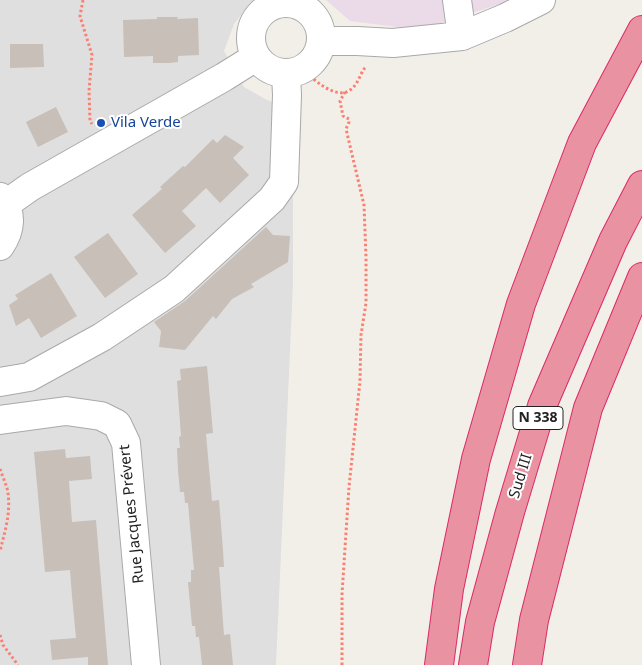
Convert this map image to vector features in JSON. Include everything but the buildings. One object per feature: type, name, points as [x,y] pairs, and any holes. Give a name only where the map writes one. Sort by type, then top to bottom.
[{"type":"highway","points":[[439,665],[449,589],[476,458],[521,304],[582,143],[642,30]]},
{"type":"highway","name":"Sud III","points":[[473,665],[480,622],[510,512],[542,406],[612,241],[642,185]]},
{"type":"highway","name":"N 338","points":[[527,665],[534,620],[588,408],[642,277]]},
{"type":"street","points":[[457,0],[462,36]]},
{"type":"street","points":[[322,41],[393,43],[462,36],[541,0]]},
{"type":"street","points":[[277,2],[299,5],[308,11],[316,19],[322,41],[319,52],[313,62],[295,72],[272,71],[256,57],[251,37],[253,26],[258,16],[277,2]]},
{"type":"street","points":[[0,246],[6,237],[9,222],[3,200],[224,77],[256,57]]},
{"type":"street","points":[[0,382],[29,377],[102,336],[174,289],[272,199],[284,182],[287,95],[295,72]]},
{"type":"street","name":"Rue Jacques Prévert","points":[[0,420],[66,411],[101,416],[117,424],[126,443],[146,665]]},
{"type":"path","points":[[83,0],[80,16],[92,55],[89,91],[90,121],[102,145]]},
{"type":"path","points":[[295,72],[331,91],[345,92],[340,101],[343,116],[349,119],[346,129],[364,205],[366,303],[361,335],[360,381],[349,487],[344,575],[342,665]]},
{"type":"path","points":[[0,469],[7,488],[9,508],[0,551]]},
{"type":"path","points":[[0,635],[4,645],[18,665]]},
{"type":"shaded area","points":[[0,0],[253,0],[234,24],[224,51],[244,87],[267,100],[296,110],[293,191],[293,283],[276,665],[0,665]]},
{"type":"shaded area","points":[[326,0],[507,0],[503,3],[420,30],[350,21]]},
{"type":"place","name":"Vila Verde","points":[[101,123]]}]
